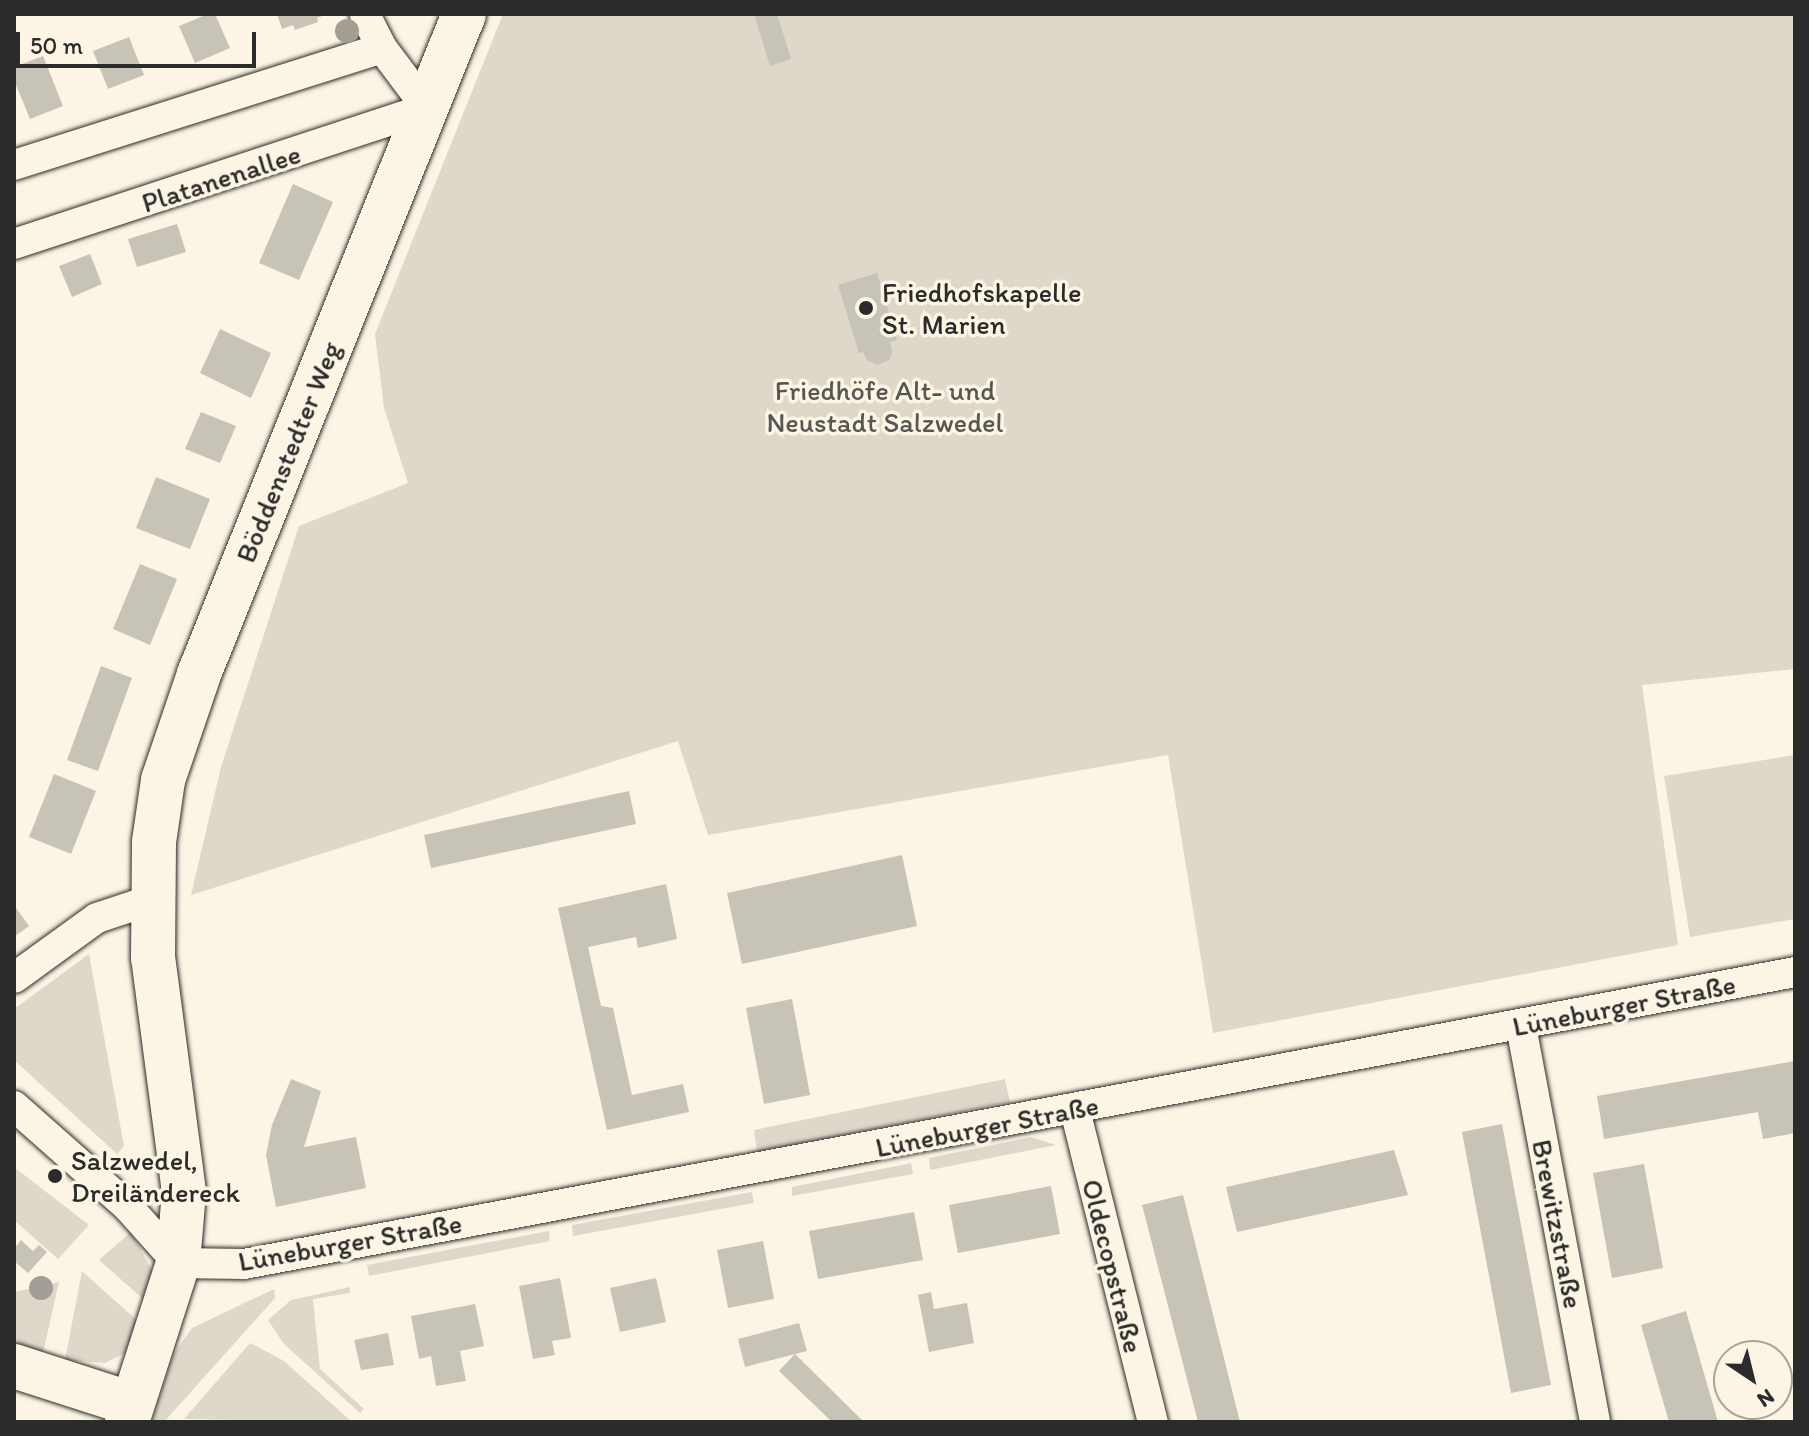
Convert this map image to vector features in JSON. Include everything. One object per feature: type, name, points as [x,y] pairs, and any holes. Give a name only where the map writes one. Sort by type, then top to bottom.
[{"type":"street","points":[[365,14],[382,48],[427,108]]},
{"type":"street","name":"Böddenstedter Weg","points":[[130,1413],[178,1263],[184,1192],[183,1159],[161,1041],[151,900],[154,842],[163,780],[199,674],[464,14]]},
{"type":"street","points":[[14,165],[382,48]]},
{"type":"street","name":"Platanenallee","points":[[14,244],[427,108]]},
{"type":"street","points":[[14,978],[97,918],[151,900]]},
{"type":"street","name":"Lüneburger Straße","points":[[178,1263],[244,1264],[1075,1110],[1795,972]]},
{"type":"street","name":"Brewitzstraße","points":[[1521,1026],[1595,1422]]},
{"type":"street","points":[[14,1106],[128,1207],[178,1263]]},
{"type":"street","name":"Oldecopstraße","points":[[1075,1110],[1153,1422]]},
{"type":"street","points":[[14,1366],[130,1413]]},
{"type":"green space","name":"Friedhöfe Alt- und Neustadt Salzwedel","points":[[503,14],[1795,14],[1795,669],[1642,685],[1678,945],[1213,1033],[1168,755],[708,835],[678,741],[191,895],[221,767],[299,526],[408,483],[384,408],[375,334]]},
{"type":"green space","points":[[1795,755],[1795,919],[1690,937],[1664,776]]},
{"type":"green space","points":[[89,954],[124,1146],[117,1154],[14,1060],[14,1009]]},
{"type":"green space","points":[[1005,1079],[1010,1102],[757,1152],[754,1130]]},
{"type":"green space","points":[[1031,1137],[1056,1145],[930,1170],[929,1158]]},
{"type":"green space","points":[[911,1163],[913,1174],[792,1196],[792,1187]]},
{"type":"green space","points":[[14,1167],[89,1225],[58,1259],[14,1220]]},
{"type":"green space","points":[[752,1192],[754,1203],[573,1236],[572,1225]]},
{"type":"green space","points":[[549,1231],[550,1241],[369,1276],[367,1265]]},
{"type":"green space","points":[[131,1232],[154,1274],[150,1305],[99,1260]]},
{"type":"green space","points":[[82,1271],[141,1324],[125,1353],[105,1363],[65,1360]]},
{"type":"green space","points":[[59,1282],[43,1353],[14,1342],[14,1292]]},
{"type":"green space","points":[[350,1287],[350,1293],[313,1299],[320,1369],[364,1409],[360,1413],[283,1343],[268,1320],[291,1300]]},
{"type":"green space","points":[[274,1289],[275,1298],[164,1422],[152,1422],[173,1355],[192,1328]]},
{"type":"green space","points":[[250,1343],[284,1361],[352,1422],[184,1419]]},
{"type":"building","points":[[215,14],[230,48],[195,63],[179,26]]},
{"type":"building","points":[[277,14],[327,14],[317,18],[318,22],[295,30],[293,25],[282,29]]},
{"type":"building","points":[[754,14],[777,14],[791,59],[770,66]]},
{"type":"building","points":[[129,37],[144,75],[108,89],[93,51]]},
{"type":"building","points":[[43,56],[63,106],[30,119],[14,80],[14,67]]},
{"type":"building","points":[[293,184],[333,202],[299,280],[259,263]]},
{"type":"building","points":[[177,224],[186,252],[137,267],[128,239]]},
{"type":"building","points":[[90,254],[102,284],[72,297],[59,266]]},
{"type":"building","name":"Friedhofskapelle St. Marien","points":[[877,273],[897,340],[890,342],[892,352],[889,360],[878,365],[867,360],[863,352],[859,353],[838,285]]},
{"type":"building","points":[[220,329],[271,353],[251,398],[200,373]]},
{"type":"building","points":[[201,412],[236,426],[220,463],[185,449]]},
{"type":"building","points":[[156,477],[210,499],[190,549],[136,528]]},
{"type":"building","points":[[140,564],[177,579],[150,645],[113,629]]},
{"type":"building","points":[[101,666],[132,678],[98,771],[67,760]]},
{"type":"building","points":[[54,774],[96,791],[71,854],[29,837]]},
{"type":"building","points":[[629,791],[636,824],[431,868],[424,835]]},
{"type":"building","points":[[902,855],[917,926],[742,964],[727,893]]},
{"type":"building","points":[[666,884],[677,939],[638,948],[636,937],[588,947],[601,1006],[613,1008],[632,1095],[683,1084],[689,1112],[607,1130],[558,908]]},
{"type":"building","points":[[14,905],[29,926],[14,937]]},
{"type":"building","points":[[792,999],[810,1095],[764,1104],[746,1008]]},
{"type":"building","points":[[1795,1061],[1795,1133],[1763,1139],[1758,1112],[1604,1139],[1597,1096]]},
{"type":"building","points":[[291,1079],[321,1091],[304,1147],[356,1137],[366,1188],[276,1207],[266,1155],[272,1125]]},
{"type":"building","points":[[1502,1124],[1551,1385],[1511,1393],[1462,1132]]},
{"type":"building","points":[[1394,1150],[1408,1195],[1237,1232],[1226,1187]]},
{"type":"building","points":[[1644,1164],[1663,1268],[1612,1278],[1593,1173]]},
{"type":"building","points":[[1051,1186],[1060,1234],[958,1253],[949,1205]]},
{"type":"building","points":[[1183,1195],[1240,1422],[1198,1422],[1142,1205]]},
{"type":"building","points":[[914,1212],[923,1260],[818,1279],[809,1231]]},
{"type":"building","points":[[21,1240],[33,1251],[39,1245],[47,1252],[28,1273],[14,1261],[14,1249]]},
{"type":"building","points":[[763,1241],[774,1299],[728,1308],[717,1250]]},
{"type":"building","points":[[560,1278],[571,1338],[552,1341],[555,1355],[533,1359],[519,1286]]},
{"type":"building","points":[[656,1278],[666,1322],[620,1332],[610,1288]]},
{"type":"building","points":[[931,1292],[934,1309],[967,1303],[974,1343],[929,1352],[918,1295]]},
{"type":"building","points":[[475,1304],[484,1346],[460,1351],[466,1381],[436,1386],[431,1356],[419,1359],[411,1316]]},
{"type":"building","points":[[1686,1311],[1713,1405],[1713,1420],[1718,1422],[1669,1422],[1641,1325]]},
{"type":"building","points":[[799,1323],[807,1351],[745,1367],[738,1339]]},
{"type":"building","points":[[388,1333],[394,1365],[361,1370],[354,1340]]},
{"type":"building","points":[[795,1354],[864,1422],[832,1422],[779,1371]]},
{"type":"place","name":"Friedhofskapelle St. Marien","points":[[866,308]]},
{"type":"place","name":"Salzwedel, Dreiländereck","points":[[55,1176]]}]
